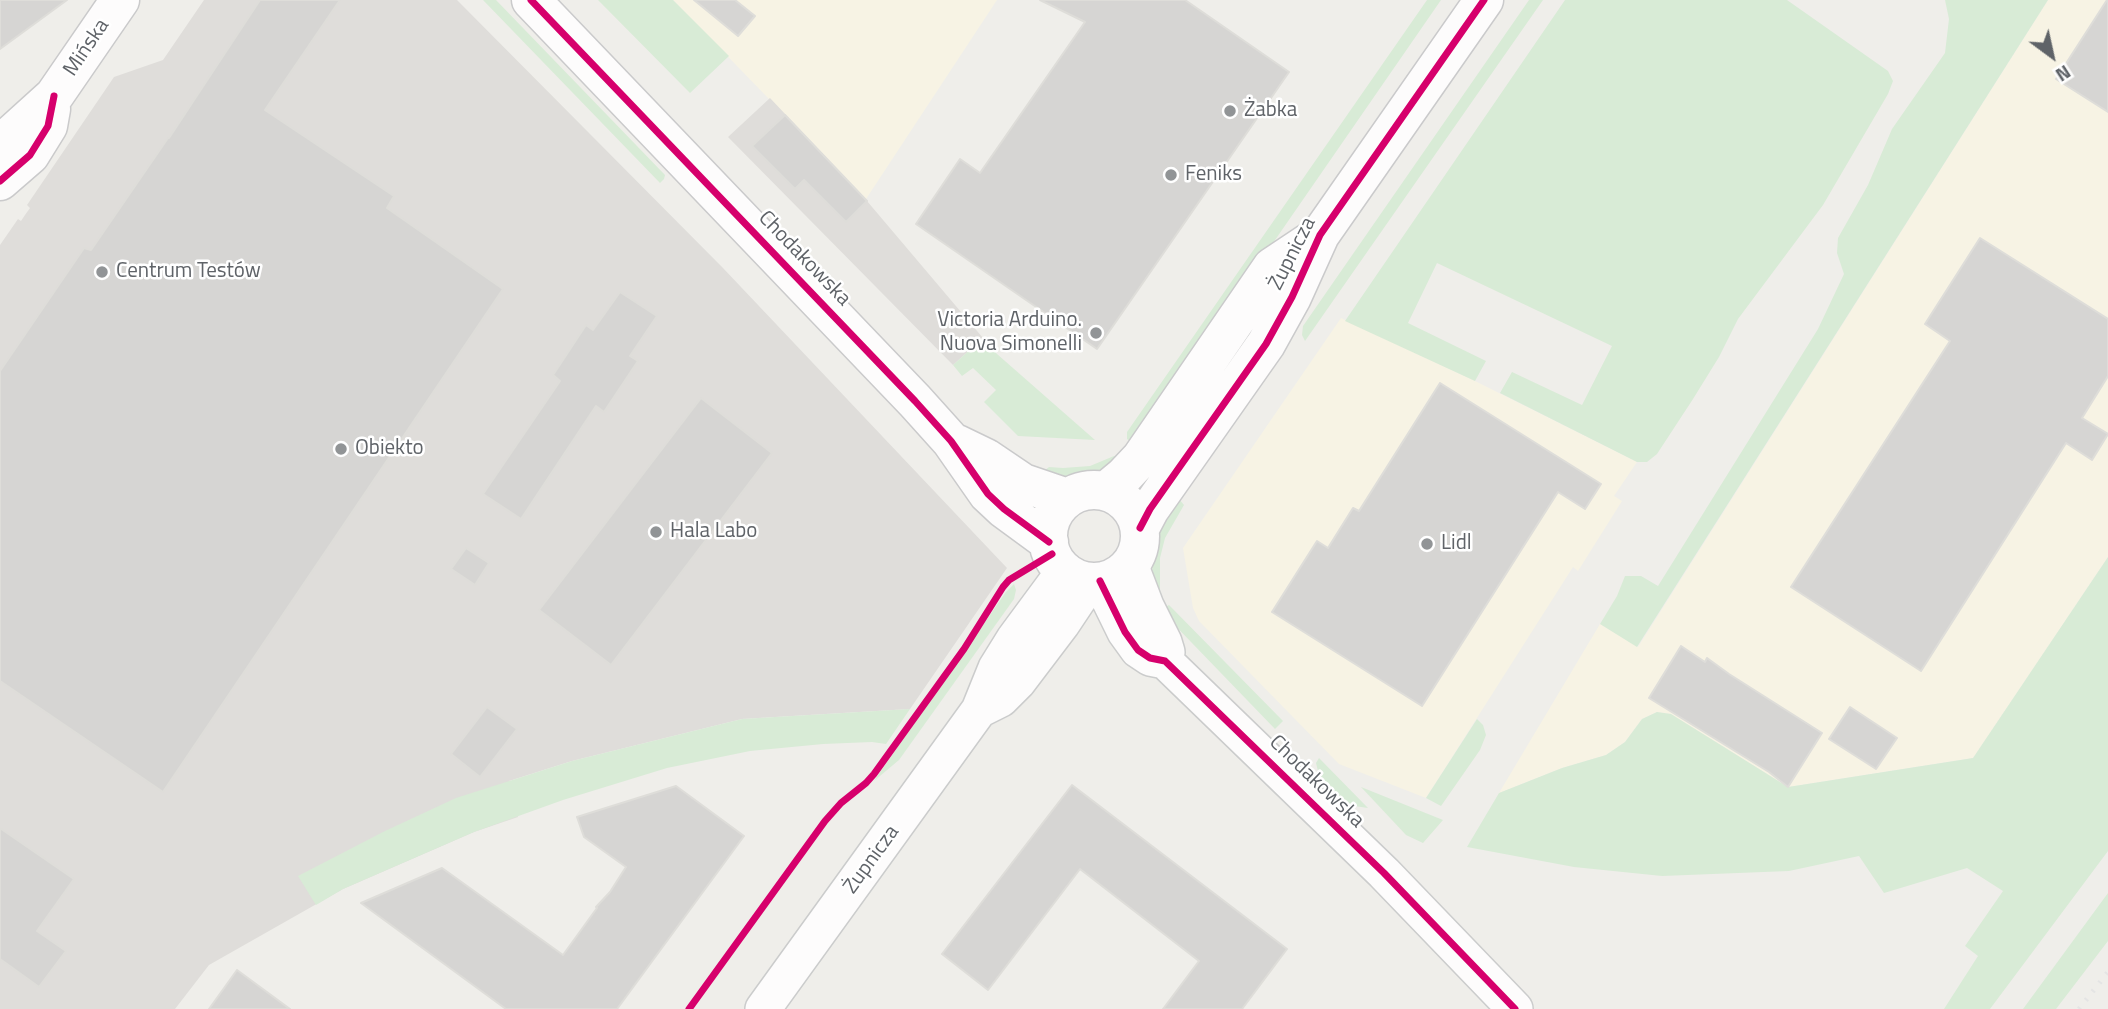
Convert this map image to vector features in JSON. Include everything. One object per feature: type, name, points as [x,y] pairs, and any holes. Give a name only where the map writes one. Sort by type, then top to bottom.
[{"type":"street","name":"Mińska","points":[[54,96],[120,0]]},
{"type":"street","name":"Chodakowska","points":[[531,0],[951,441],[988,495],[1004,509],[1096,561],[1125,632],[1138,650],[1150,658],[1165,661],[1384,873],[1516,1009]]},
{"type":"street","name":"Żupnicza","points":[[763,1009],[979,710],[996,668],[1014,639],[1150,509],[1266,344],[1292,297],[1320,235],[1484,0]]},
{"type":"street","points":[[0,145],[54,96]]},
{"type":"street","points":[[0,181],[30,155],[48,125],[54,96]]},
{"type":"street","name":"Żupnicza","points":[[1106,491],[1141,458],[1272,267],[1320,235]]},
{"type":"street","name":"Chodakowska","points":[[951,441],[986,457],[1023,483],[1067,498]]},
{"type":"street","points":[[1106,491],[1118,496],[1136,515],[1096,561],[1052,519],[1067,498],[1079,492],[1106,491]]},
{"type":"shaded area","points":[[204,0],[457,0],[723,268],[1007,568],[910,709],[742,719],[572,761],[509,781],[518,817],[474,832],[343,889],[209,965],[175,1009],[0,1009],[0,245],[18,219],[21,221],[30,208],[27,205],[114,77],[163,60]]},
{"type":"shaded area","points":[[673,0],[997,0],[866,199]]},
{"type":"shaded area","points":[[2048,0],[2108,0],[2108,557],[1973,758],[1788,787],[1671,714],[1657,712],[1642,719],[1625,742],[1606,755],[1562,768],[1499,793],[1600,624],[1638,647]]},
{"type":"shaded area","points":[[770,98],[867,201],[983,338],[953,365],[728,137]]},
{"type":"shaded area","points":[[1341,318],[1637,462],[1614,496],[1622,501],[1578,571],[1573,567],[1426,798],[1339,764],[1199,621],[1193,608],[1183,548]]},
{"type":"green space","points":[[483,0],[496,0],[665,175],[660,183]]},
{"type":"green space","points":[[598,0],[673,0],[729,56],[690,93]]},
{"type":"green space","points":[[1427,0],[1441,0],[1134,444],[1127,439],[1127,432]]},
{"type":"green space","points":[[1529,0],[1543,0],[1305,341],[1302,335],[1303,326]]},
{"type":"green space","points":[[1565,0],[1787,0],[1888,71],[1893,81],[1823,205],[1738,319],[1693,399],[1657,454],[1647,462],[1637,462],[1500,393],[1512,372],[1582,405],[1612,346],[1437,263],[1408,323],[1486,361],[1475,381],[1345,321]]},
{"type":"green space","points":[[1945,0],[2048,0],[1637,647],[1600,624],[1617,596],[1625,576],[1641,576],[1658,586],[1818,329],[1844,274],[1837,253],[1838,238],[1868,185],[1892,129],[1945,53],[1949,19]]},
{"type":"green space","points":[[983,338],[997,354],[1095,440],[1018,436],[984,402],[996,390],[973,368],[962,376],[953,365]]},
{"type":"green space","points":[[1114,456],[1119,457],[1107,469],[1094,473],[1068,477],[1043,472],[1049,467],[1090,466]]},
{"type":"green space","points":[[1179,499],[1184,505],[1165,538],[1160,558],[1160,589],[1153,593],[1152,560],[1155,543],[1159,530]]},
{"type":"green space","points":[[2108,557],[2108,851],[1990,1009],[1944,1009],[1978,956],[1965,946],[2003,891],[1967,868],[1884,893],[1859,856],[1789,871],[1662,876],[1574,867],[1467,847],[1499,793],[1562,768],[1606,755],[1625,742],[1642,719],[1657,712],[1671,714],[1788,787],[1973,758]]},
{"type":"green space","points":[[1014,584],[1014,599],[899,760],[874,781],[1006,592]]},
{"type":"green space","points":[[1169,605],[1283,721],[1275,729],[1164,614],[1161,609]]},
{"type":"green space","points":[[910,709],[886,744],[823,744],[750,751],[667,768],[563,800],[474,832],[343,889],[316,905],[298,876],[456,798],[572,761],[742,719]]},
{"type":"green space","points":[[1477,719],[1483,725],[1486,735],[1480,750],[1441,806],[1426,798]]},
{"type":"green space","points":[[1319,758],[1368,808],[1348,805],[1319,775],[1316,763]]},
{"type":"green space","points":[[1361,787],[1443,820],[1423,843],[1406,835]]},
{"type":"green space","points":[[2108,893],[2108,941],[2056,1009],[2023,1009]]},
{"type":"building","points":[[0,0],[67,0],[0,49]]},
{"type":"building","points":[[260,0],[340,0],[265,110],[394,196],[387,208],[503,289],[163,792],[0,681],[0,371],[84,248],[91,250]]},
{"type":"building","points":[[694,0],[735,0],[755,16],[738,36]]},
{"type":"building","name":"Feniks","points":[[1040,0],[1185,0],[1289,72],[1097,349],[916,224],[960,159],[980,173],[1085,22]]},
{"type":"building","points":[[2108,0],[2108,112],[2056,79]]},
{"type":"building","points":[[785,115],[867,201],[846,222],[804,180],[795,189],[752,146]]},
{"type":"building","points":[[1980,238],[2108,319],[2108,376],[2082,418],[2108,434],[2092,460],[2066,443],[1921,671],[1791,587],[1950,341],[1925,324]]},
{"type":"building","points":[[620,292],[657,316],[630,356],[638,361],[604,412],[596,406],[521,519],[483,494],[560,381],[553,375],[586,325],[593,330]]},
{"type":"building","name":"Lidl","points":[[1440,383],[1601,484],[1585,509],[1558,492],[1422,706],[1272,612],[1317,541],[1328,548],[1353,508],[1359,511]]},
{"type":"building","name":"Hala Labo","points":[[701,398],[772,453],[611,665],[539,610]]},
{"type":"building","points":[[466,548],[489,563],[475,585],[451,569]]},
{"type":"building","points":[[1681,646],[1705,662],[1707,658],[1822,733],[1788,787],[1769,772],[1649,698]]},
{"type":"building","points":[[487,707],[517,729],[480,777],[451,754]]},
{"type":"building","points":[[1850,707],[1897,738],[1876,769],[1829,739]]},
{"type":"building","points":[[1072,785],[1287,949],[1242,1009],[1163,1009],[1199,961],[1080,869],[988,990],[942,954]]},
{"type":"building","points":[[676,786],[744,836],[617,1009],[506,1009],[361,903],[442,868],[563,955],[626,867],[584,837],[577,817]]},
{"type":"building","points":[[0,828],[74,879],[37,931],[66,951],[39,987],[0,959]]},
{"type":"building","points":[[237,970],[290,1009],[209,1009]]},
{"type":"railway","points":[[2079,1009],[2108,972]]},
{"type":"cycle path","points":[[531,0],[915,401],[951,441],[988,494],[1049,542]]},
{"type":"cycle path","points":[[1140,528],[1150,509],[1266,344],[1292,297],[1320,235],[1484,0]]},
{"type":"cycle path","points":[[0,181],[30,155],[48,126],[54,96]]},
{"type":"cycle path","points":[[689,1009],[825,821],[874,774],[964,649],[1003,587],[1009,580],[1052,554]]},
{"type":"cycle path","points":[[1100,581],[1125,632],[1138,650],[1150,658],[1165,661],[1384,873],[1515,1009]]},
{"type":"place","name":"Żabka","points":[[1230,111]]},
{"type":"place","name":"Feniks","points":[[1171,175]]},
{"type":"place","name":"Centrum Testów","points":[[102,272]]},
{"type":"place","name":"Victoria Arduino. Nuova Simonelli","points":[[1096,333]]},
{"type":"place","name":"Obiekto","points":[[341,449]]},
{"type":"place","name":"Hala Labo","points":[[656,532]]},
{"type":"place","name":"Lidl","points":[[1427,544]]}]
